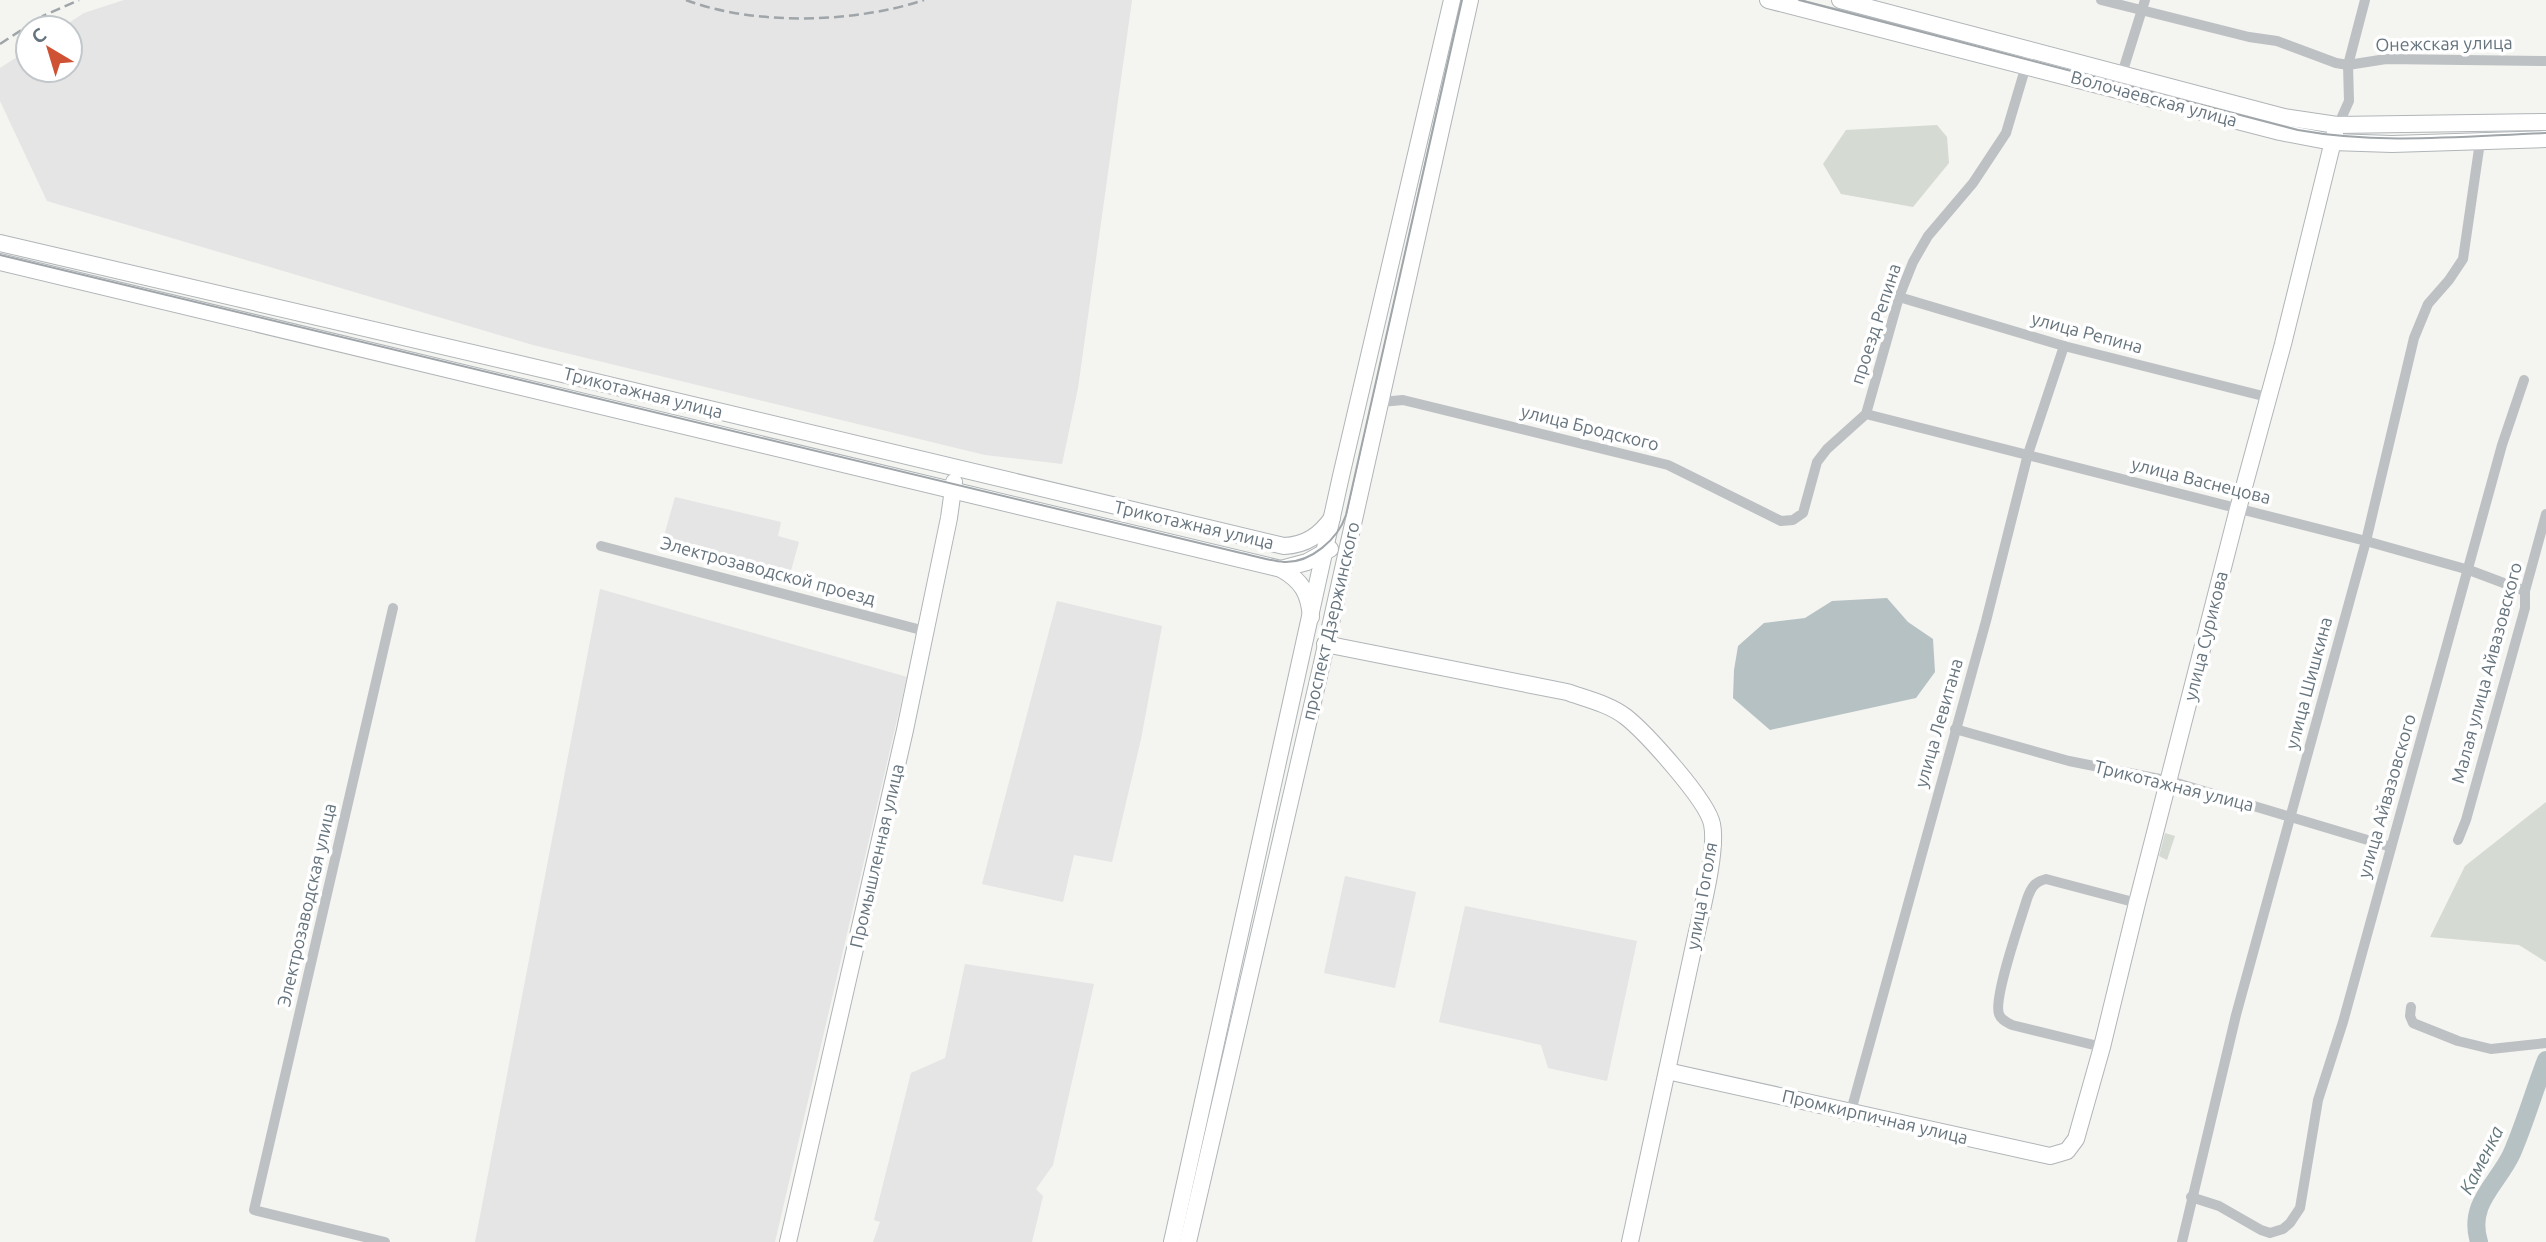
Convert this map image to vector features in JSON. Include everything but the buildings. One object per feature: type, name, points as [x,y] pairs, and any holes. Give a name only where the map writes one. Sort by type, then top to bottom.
[{"type":"main road","name":"проспект Дзержинского","points":[[1172,1242],[1332,517],[1452,0]]},
{"type":"main road","name":"проспект Дзержинского","points":[[1188,1242],[1381,402],[1470,0]]},
{"type":"main road","name":"Волочаевская улица","points":[[1768,0],[2026,65],[2120,82]]},
{"type":"main road","name":"Волочаевская улица","points":[[1840,0],[2031,49],[2120,82],[2280,132],[2335,134],[2546,122]]},
{"type":"main road","name":"Волочаевская улица","points":[[2335,134],[2392,144],[2546,139]]},
{"type":"main road","name":"улица Сурикова","points":[[2076,1139],[2102,1047],[2335,134]]},
{"type":"main road","name":"Трикотажная улица","points":[[0,243],[561,373],[953,469],[1284,546]]},
{"type":"main road","name":"Трикотажная улица","points":[[0,262],[1280,569]]},
{"type":"main road","name":"Промышленная улица","points":[[788,1242],[905,730],[953,492],[953,469]]},
{"type":"main road","points":[[1284,546],[1295,546],[1312,540],[1332,517]]},
{"type":"main road","points":[[1280,569],[1307,562],[1338,543],[1354,517]]},
{"type":"main road","points":[[1284,546],[1307,562],[1319,579],[1331,618]]},
{"type":"main road","points":[[1280,569],[1298,581],[1304,589],[1309,598],[1311,617]]},
{"type":"main road","name":"улица Гоголя","points":[[1325,644],[1567,692],[1605,705],[1626,717],[1682,775],[1712,821],[1714,839],[1630,1242]]},
{"type":"main road","name":"Промкирпичная улица","points":[[1667,1071],[2050,1156],[2067,1151],[2076,1139]]},
{"type":"street","points":[[1836,17],[1840,0]]},
{"type":"street","name":"Онежская улица","points":[[2101,0],[2143,6],[2249,37],[2277,41],[2348,65],[2386,60],[2546,61]]},
{"type":"street","points":[[2335,134],[2349,101],[2348,65],[2365,0]]},
{"type":"street","points":[[2120,82],[2143,6]]},
{"type":"street","name":"проезд Репина","points":[[1866,414],[1899,297],[1913,262],[1928,236],[1973,183],[2006,133],[2031,49]]},
{"type":"street","name":"улица Шишкина","points":[[2182,1242],[2236,1015],[2366,541],[2414,338],[2428,304],[2463,259],[2480,142]]},
{"type":"street","name":"улица Репина","points":[[1899,297],[2064,346],[2267,397]]},
{"type":"street","name":"улица Левитана","points":[[1851,1111],[1986,621],[2028,454],[2064,346]]},
{"type":"street","name":"улица Айвазовского","points":[[2191,1197],[2219,1206],[2270,1233],[2283,1229],[2300,1208],[2318,1100],[2391,848],[2502,445],[2524,380]]},
{"type":"street","name":"улица Бродского","points":[[1381,402],[1403,400],[1668,465],[1782,521],[1793,520],[1803,513],[1817,462],[1827,449],[1866,414]]},
{"type":"street","name":"улица Васнецова","points":[[1866,414],[2366,541],[2469,570],[2525,591]]},
{"type":"street","name":"Малая улица Айвазовского","points":[[2458,840],[2466,820],[2525,608],[2525,591],[2546,514]]},
{"type":"street","name":"Электрозаводской проезд","points":[[601,546],[926,631]]},
{"type":"street","name":"Электрозаводская улица","points":[[385,1242],[254,1210],[393,608]]},
{"type":"street","name":"Трикотажная улица","points":[[1955,729],[2069,761],[2170,781],[2391,848]]},
{"type":"street","points":[[2102,1047],[2012,1025],[2002,1019],[1999,1013],[1999,996],[2027,899],[2031,888],[2037,882],[2046,879],[2137,903]]},
{"type":"street","points":[[2411,1007],[2410,1016],[2413,1023],[2458,1041],[2491,1049],[2545,1042]]},
{"type":"shaded area","points":[[124,0],[1132,0],[1078,388],[1062,464],[985,455],[533,345],[47,201],[0,101],[0,68],[14,59],[14,84],[84,84],[84,13]]},
{"type":"shaded area","points":[[1937,125],[1947,137],[1949,163],[1913,207],[1841,194],[1823,164],[1846,130]]},
{"type":"shaded area","points":[[675,497],[781,522],[778,536],[799,542],[788,581],[660,550]]},
{"type":"shaded area","points":[[600,589],[907,677],[775,1242],[475,1242]]},
{"type":"shaded area","points":[[1887,598],[1908,622],[1933,639],[1935,672],[1916,698],[1770,730],[1733,698],[1738,646],[1764,623],[1805,618],[1832,601]]},
{"type":"shaded area","points":[[1057,601],[1162,626],[1141,739],[1112,862],[1074,855],[1063,902],[982,884]]},
{"type":"shaded area","points":[[2546,802],[2546,962],[2519,945],[2430,937],[2465,866]]},
{"type":"shaded area","points":[[2165,833],[2175,836],[2167,860],[2159,856]]},
{"type":"shaded area","points":[[1345,876],[1416,892],[1395,988],[1324,973]]},
{"type":"shaded area","points":[[1465,906],[1637,941],[1607,1081],[1548,1068],[1541,1045],[1439,1022]]},
{"type":"shaded area","points":[[965,964],[1094,984],[1053,1165],[1036,1189],[1043,1196],[1032,1242],[873,1242],[880,1222],[874,1220],[911,1073],[945,1058]]},
{"type":"waterway","name":"Каменка","points":[[2479,1242],[2476,1228],[2480,1205],[2512,1153],[2546,1060]]},
{"type":"tram line","points":[[0,255],[1262,558],[1294,561],[1313,554],[1330,541],[1346,515],[1462,0]]},
{"type":"tram line","points":[[1799,0],[2298,130],[2329,135],[2391,138],[2546,133]]},
{"type":"railway","points":[[0,44],[43,16],[79,0]]},
{"type":"railway","points":[[686,0],[742,14],[805,18],[867,13],[924,0]]}]
